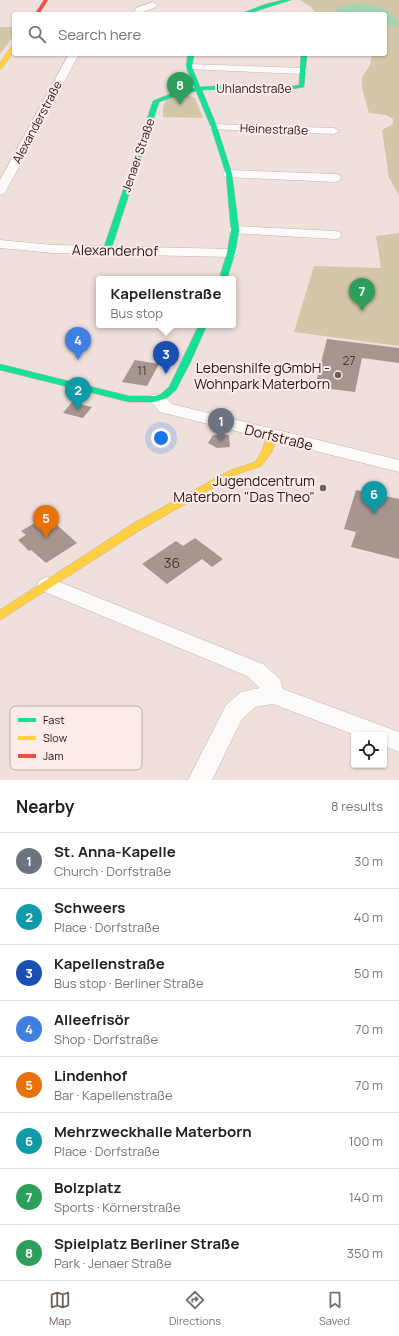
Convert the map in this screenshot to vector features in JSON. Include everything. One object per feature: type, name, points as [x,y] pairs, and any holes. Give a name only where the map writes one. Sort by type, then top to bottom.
[{"type":"street","points":[[38,12],[46,0]]},
{"type":"street","points":[[248,12],[289,0]]},
{"type":"street","points":[[138,12],[139,10],[153,6]]},
{"type":"street","points":[[0,67],[12,50]]},
{"type":"street","name":"Alexanderstraße","points":[[0,190],[73,56]]},
{"type":"street","points":[[191,56],[189,67],[214,127],[229,174],[235,230],[231,253],[224,276]]},
{"type":"street","name":"Uhlandstraße","points":[[197,88],[219,87],[292,90],[302,86],[304,56]]},
{"type":"street","points":[[189,67],[303,71]]},
{"type":"street","name":"Jenaer Straße","points":[[107,250],[156,101],[167,95],[197,88]]},
{"type":"street","name":"Heinestraße","points":[[214,127],[334,131]]},
{"type":"street","points":[[229,174],[335,178]]},
{"type":"street","points":[[235,230],[335,235]]},
{"type":"street","name":"Alexanderhof","points":[[0,244],[53,248],[231,253]]},
{"type":"street","points":[[0,367],[129,399],[144,401],[157,399],[168,394],[176,384],[202,328]]},
{"type":"street","name":"Dorfstraße","points":[[157,399],[166,408],[399,466]]},
{"type":"street","points":[[0,616],[113,542],[180,502],[234,472],[258,464],[267,452],[272,435]]},
{"type":"street","points":[[46,585],[255,670],[272,685],[273,695]]},
{"type":"street","points":[[200,780],[234,712],[249,699],[273,695],[375,732]]},
{"type":"street","points":[[387,737],[399,742]]},
{"type":"shaded area","points":[[300,0],[399,0],[399,195],[389,178],[382,130],[393,124],[393,119],[386,115],[369,113],[362,88],[362,78],[370,65],[372,56],[387,56],[387,12],[315,12],[311,7]]},
{"type":"shaded area","points":[[352,4],[378,6],[388,12],[399,21],[397,25],[387,27],[387,12],[338,12],[335,8]]},
{"type":"shaded area","points":[[0,27],[12,27],[12,38],[0,54]]},
{"type":"shaded area","points":[[186,95],[195,98],[203,118],[163,117],[164,105],[168,99],[175,96]]},
{"type":"shaded area","points":[[399,233],[399,346],[294,332],[314,266],[381,268],[376,236]]},
{"type":"building","name":"Lebenshilfe gGmbH - Wohnpark Materborn","points":[[327,339],[399,348],[399,363],[362,358],[355,392],[315,387]]},
{"type":"building","points":[[135,360],[159,364],[147,386],[122,382]]},
{"type":"building","points":[[72,402],[92,407],[83,418],[63,413]]},
{"type":"building","points":[[213,435],[229,435],[230,447],[217,448],[208,443]]},
{"type":"building","points":[[356,490],[399,499],[399,559],[351,547],[356,532],[344,529]]},
{"type":"building","points":[[47,516],[77,543],[46,563],[31,550],[29,551],[18,540],[26,535],[21,531]]},
{"type":"building","points":[[195,538],[223,559],[212,567],[202,559],[167,584],[142,564],[176,541],[183,546]]},
{"type":"traffic: fast","points":[[248,12],[289,0]]},
{"type":"traffic: fast","points":[[191,56],[189,67],[214,127],[229,174],[235,230],[231,253],[224,276]]},
{"type":"traffic: fast","points":[[107,250],[156,101],[198,89],[241,87],[280,90],[302,86],[304,56]]},
{"type":"traffic: fast","points":[[0,367],[129,399],[154,399],[164,396],[173,388],[202,328]]},
{"type":"traffic: slow","points":[[0,67],[12,50]]},
{"type":"traffic: slow","points":[[0,616],[138,526],[234,472],[258,464],[267,452],[272,435]]},
{"type":"traffic: jam","points":[[38,12],[46,0]]},
{"type":"place","name":"Spielplatz Berliner Straße","points":[[180,105]]},
{"type":"place","name":"Bolzplatz","points":[[362,311]]},
{"type":"place","name":"Alleefrisör","points":[[78,360]]},
{"type":"place","name":"Kapellenstraße","points":[[166,374]]},
{"type":"place","name":"Lebenshilfe gGmbH - Wohnpark Materborn","points":[[338,375]]},
{"type":"place","name":"Schweers","points":[[78,410]]},
{"type":"place","name":"St. Anna-Kapelle","points":[[221,441]]},
{"type":"place","name":"Jugendcentrum Materborn \"Das Theo\"","points":[[323,488]]},
{"type":"place","name":"Mehrzweckhalle Materborn","points":[[374,514]]},
{"type":"place","name":"Lindenhof","points":[[46,538]]}]
